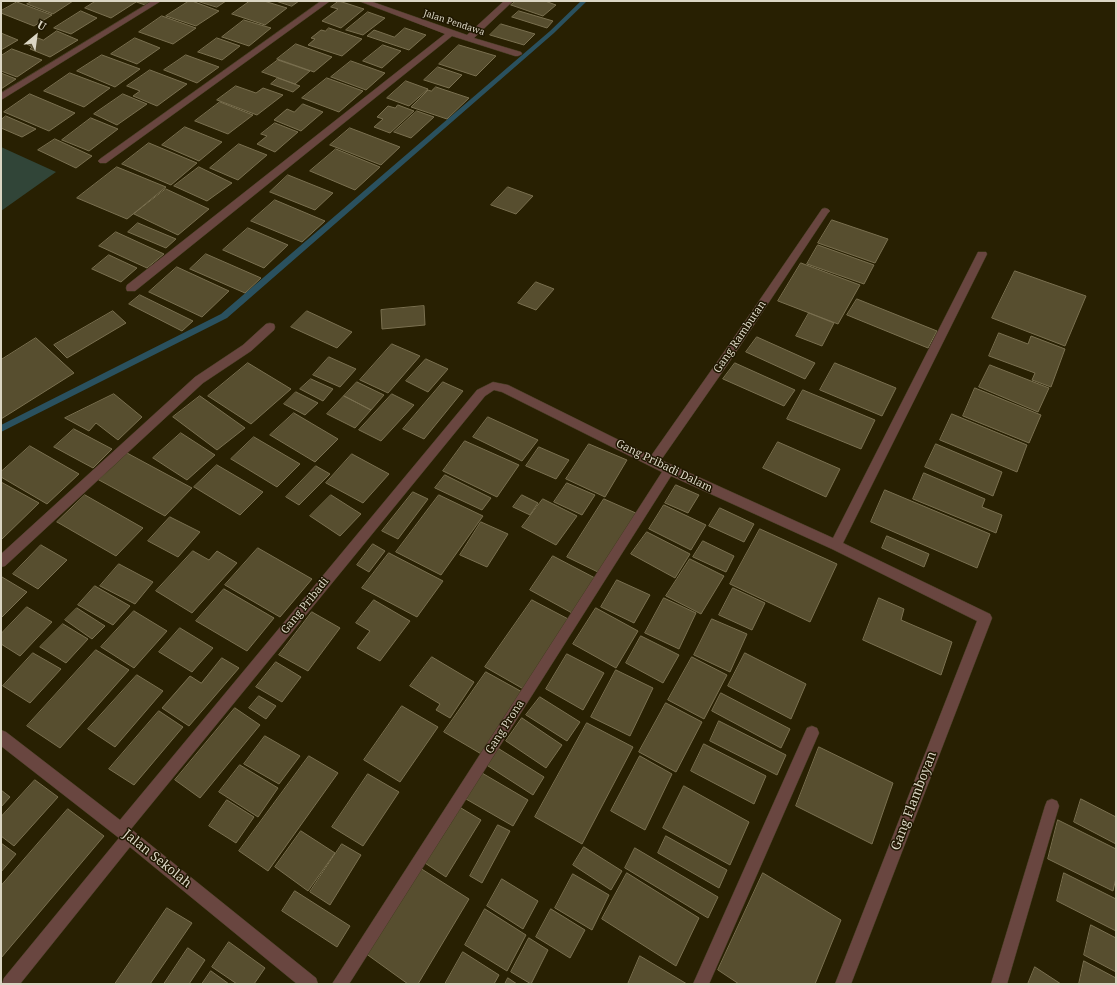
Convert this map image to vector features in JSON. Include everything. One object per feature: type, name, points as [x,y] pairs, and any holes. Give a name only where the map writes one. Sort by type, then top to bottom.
[{"type":"street","points":[[1,97],[157,1]]},
{"type":"street","points":[[103,161],[326,1]]},
{"type":"street","name":"Jalan Pendawa","points":[[363,1],[451,33],[518,54]]},
{"type":"street","points":[[469,38],[509,1]]},
{"type":"street","points":[[131,288],[451,33]]},
{"type":"street","name":"Gang Rambutan","points":[[654,461],[726,358],[825,211]]},
{"type":"street","points":[[836,545],[982,254]]},
{"type":"street","points":[[1,562],[199,380],[247,348],[270,327]]},
{"type":"street","name":"Gang Pribadi Dalam","points":[[493,386],[504,388],[654,461],[669,470],[836,545],[985,618]]},
{"type":"street","name":"Gang Pribadi","points":[[10,984],[125,834],[481,393],[493,386]]},
{"type":"street","name":"Gang Prona","points":[[340,984],[669,470]]},
{"type":"street","name":"Gang Flamboyan","points":[[843,984],[985,618]]},
{"type":"street","points":[[701,984],[812,733]]},
{"type":"street","name":"Jalan Sekolah","points":[[1,737],[125,834],[310,984]]},
{"type":"street","points":[[999,984],[1052,806]]},
{"type":"green space","points":[[1,147],[56,172],[1,211]]},
{"type":"building","points":[[33,1],[73,1],[53,14],[27,4]]},
{"type":"building","points":[[96,1],[136,2],[111,18],[85,8]]},
{"type":"building","points":[[134,1],[153,1],[146,5]]},
{"type":"building","points":[[189,1],[219,11],[196,26],[166,16]]},
{"type":"building","points":[[197,1],[226,1],[217,7]]},
{"type":"building","points":[[250,1],[264,1],[287,8],[265,25],[232,14]]},
{"type":"building","points":[[276,1],[299,1],[292,6]]},
{"type":"building","points":[[339,1],[364,9],[341,28],[322,21],[338,9],[331,7]]},
{"type":"building","points":[[516,1],[545,1],[556,5],[543,16],[511,5]]},
{"type":"building","points":[[17,2],[52,15],[34,26],[1,13],[1,11]]},
{"type":"building","points":[[81,11],[97,18],[71,34],[54,28]]},
{"type":"building","points":[[519,11],[553,21],[547,28],[512,17]]},
{"type":"building","points":[[368,12],[385,18],[363,35],[346,30]]},
{"type":"building","points":[[162,16],[196,28],[173,44],[139,32]]},
{"type":"building","points":[[244,20],[271,28],[249,46],[222,37]]},
{"type":"building","points":[[501,24],[535,34],[524,45],[490,35]]},
{"type":"building","points":[[329,28],[362,39],[342,56],[308,45],[315,39],[311,38],[321,30],[325,31]]},
{"type":"building","points":[[405,28],[426,35],[409,50],[367,36],[374,30],[394,37]]},
{"type":"building","points":[[57,31],[78,40],[50,57],[30,49],[32,47],[27,44],[38,38],[43,40]]},
{"type":"building","points":[[1,33],[18,40],[1,50]]},
{"type":"building","points":[[135,38],[160,48],[137,64],[111,54]]},
{"type":"building","points":[[217,38],[240,46],[222,60],[198,52]]},
{"type":"building","points":[[296,44],[332,57],[314,72],[277,59]]},
{"type":"building","points":[[383,45],[401,51],[382,68],[363,61]]},
{"type":"building","points":[[459,45],[496,56],[476,76],[439,64]]},
{"type":"building","points":[[12,49],[42,60],[17,77],[1,71],[1,56]]},
{"type":"building","points":[[102,55],[140,69],[115,87],[77,71]]},
{"type":"building","points":[[186,55],[219,67],[197,83],[164,70]]},
{"type":"building","points":[[278,60],[310,71],[295,84],[262,72]]},
{"type":"building","points":[[351,61],[385,73],[366,90],[331,77]]},
{"type":"building","points":[[438,67],[462,75],[449,88],[424,80]]},
{"type":"building","points":[[150,70],[187,84],[157,106],[133,96],[140,91],[127,86]]},
{"type":"building","points":[[1,73],[16,79],[1,89]]},
{"type":"building","points":[[70,73],[110,88],[84,107],[44,91]]},
{"type":"building","points":[[278,78],[300,86],[293,92],[271,84]]},
{"type":"building","points":[[327,78],[363,91],[339,112],[302,98]]},
{"type":"building","points":[[406,81],[428,89],[409,106],[387,98]]},
{"type":"building","points":[[236,86],[256,93],[263,88],[283,95],[257,115],[217,100]]},
{"type":"building","points":[[436,87],[469,98],[447,119],[411,107],[428,90],[431,91]]},
{"type":"building","points":[[30,94],[75,113],[49,131],[4,112]]},
{"type":"building","points":[[123,94],[147,104],[117,125],[94,114]]},
{"type":"building","points":[[220,102],[253,115],[228,134],[195,121]]},
{"type":"building","points":[[303,104],[323,112],[301,131],[274,120],[287,109],[294,112]]},
{"type":"building","points":[[398,105],[414,111],[390,133],[374,127],[383,119],[377,117],[388,106],[395,108]]},
{"type":"building","points":[[417,111],[434,117],[411,138],[394,132]]},
{"type":"building","points":[[6,116],[36,129],[22,137],[1,128],[1,120]]},
{"type":"building","points":[[91,118],[118,129],[89,151],[62,140]]},
{"type":"building","points":[[275,123],[298,132],[275,152],[257,144],[267,136],[261,134]]},
{"type":"building","points":[[185,127],[222,142],[199,161],[162,145]]},
{"type":"building","points":[[350,128],[400,147],[381,165],[330,145]]},
{"type":"building","points":[[55,139],[92,156],[76,168],[38,150]]},
{"type":"building","points":[[149,143],[197,163],[171,185],[122,164]]},
{"type":"building","points":[[239,144],[267,155],[238,180],[210,168]]},
{"type":"building","points":[[336,149],[380,167],[355,190],[310,171]]},
{"type":"building","points":[[117,167],[166,187],[127,219],[77,198]]},
{"type":"building","points":[[199,167],[232,183],[207,201],[174,186]]},
{"type":"building","points":[[288,175],[333,193],[315,210],[270,192]]},
{"type":"building","points":[[508,187],[533,196],[516,214],[491,205]]},
{"type":"building","points":[[166,189],[209,209],[178,235],[134,214]]},
{"type":"building","points":[[275,200],[325,221],[302,242],[251,221]]},
{"type":"building","points":[[832,220],[888,239],[875,263],[818,243]]},
{"type":"building","points":[[138,223],[176,239],[166,248],[128,232]]},
{"type":"building","points":[[248,228],[288,245],[264,268],[223,250]]},
{"type":"building","points":[[116,232],[164,254],[147,268],[99,246]]},
{"type":"building","points":[[818,245],[874,265],[864,284],[807,264]]},
{"type":"building","points":[[206,254],[261,278],[245,293],[190,269]]},
{"type":"building","points":[[109,255],[137,268],[121,282],[92,269]]},
{"type":"building","points":[[801,263],[860,285],[838,324],[778,301]]},
{"type":"building","points":[[177,267],[229,291],[202,317],[149,292]]},
{"type":"building","points":[[1015,271],[1086,296],[1065,346],[992,318]]},
{"type":"building","points":[[536,282],[554,289],[536,310],[518,303]]},
{"type":"building","points":[[140,295],[193,321],[182,331],[129,304]]},
{"type":"building","points":[[857,299],[937,331],[928,348],[847,315]]},
{"type":"building","points":[[424,306],[425,325],[382,329],[381,310]]},
{"type":"building","points":[[113,311],[126,323],[67,358],[54,345]]},
{"type":"building","points":[[307,311],[352,332],[337,348],[291,327]]},
{"type":"building","points":[[809,313],[834,323],[822,346],[796,336]]},
{"type":"building","points":[[999,333],[1028,344],[1031,336],[1065,349],[1051,387],[1032,380],[1035,373],[989,356]]},
{"type":"building","points":[[757,337],[815,363],[805,379],[746,352]]},
{"type":"building","points":[[36,338],[74,373],[1,419],[1,360]]},
{"type":"building","points":[[392,344],[420,356],[388,393],[360,380]]},
{"type":"building","points":[[329,357],[356,369],[340,387],[313,375]]},
{"type":"building","points":[[426,359],[448,369],[428,392],[406,381]]},
{"type":"building","points":[[248,363],[291,389],[251,424],[208,396]]},
{"type":"building","points":[[735,363],[795,390],[784,406],[723,379]]},
{"type":"building","points":[[835,363],[896,388],[882,416],[820,390]]},
{"type":"building","points":[[990,365],[1049,388],[1038,412],[979,387]]},
{"type":"building","points":[[311,379],[333,389],[323,401],[300,389]]},
{"type":"building","points":[[357,382],[384,395],[371,410],[344,396]]},
{"type":"building","points":[[443,382],[463,391],[424,439],[403,429]]},
{"type":"building","points":[[975,388],[1041,415],[1029,443],[963,416]]},
{"type":"building","points":[[803,390],[875,420],[861,449],[787,419]]},
{"type":"building","points":[[296,392],[318,403],[305,415],[284,404]]},
{"type":"building","points":[[114,394],[142,417],[118,440],[96,423],[89,431],[65,418]]},
{"type":"building","points":[[392,394],[414,405],[381,441],[359,430]]},
{"type":"building","points":[[200,396],[245,428],[217,450],[173,417]]},
{"type":"building","points":[[344,396],[371,410],[355,428],[327,414]]},
{"type":"building","points":[[294,413],[338,439],[315,462],[270,435]]},
{"type":"building","points":[[952,414],[1027,445],[1017,472],[940,440]]},
{"type":"building","points":[[488,417],[538,440],[522,461],[473,437]]},
{"type":"building","points":[[74,429],[112,449],[93,468],[54,447]]},
{"type":"building","points":[[181,433],[215,455],[187,480],[153,458]]},
{"type":"building","points":[[254,437],[300,464],[277,487],[231,459]]},
{"type":"building","points":[[465,441],[519,465],[497,497],[443,471]]},
{"type":"building","points":[[778,442],[840,469],[826,497],[763,468]]},
{"type":"building","points":[[589,444],[627,460],[605,497],[566,479]]},
{"type":"building","points":[[936,444],[1002,472],[993,496],[925,467]]},
{"type":"building","points":[[30,446],[79,474],[47,504],[1,477],[1,472]]},
{"type":"building","points":[[539,447],[569,460],[556,479],[526,466]]},
{"type":"building","points":[[127,453],[192,488],[165,516],[99,480]]},
{"type":"building","points":[[352,454],[389,474],[363,503],[326,483]]},
{"type":"building","points":[[217,465],[263,492],[240,515],[194,487]]},
{"type":"building","points":[[316,466],[330,474],[299,505],[286,497]]},
{"type":"building","points":[[924,473],[985,499],[982,507],[1002,515],[996,533],[913,499]]},
{"type":"building","points":[[445,475],[491,498],[482,510],[435,488]]},
{"type":"building","points":[[1,482],[39,503],[2,539],[1,538]]},
{"type":"building","points":[[567,483],[595,495],[582,515],[554,502]]},
{"type":"building","points":[[676,485],[699,495],[688,513],[665,503]]},
{"type":"building","points":[[885,490],[990,534],[977,568],[871,522]]},
{"type":"building","points":[[413,492],[428,499],[398,539],[382,531]]},
{"type":"building","points":[[85,495],[143,528],[116,556],[57,522]]},
{"type":"building","points":[[331,495],[361,514],[340,536],[310,516]]},
{"type":"building","points":[[439,495],[483,516],[441,575],[396,552]]},
{"type":"building","points":[[522,495],[538,503],[530,515],[513,507]]},
{"type":"building","points":[[543,499],[577,516],[556,545],[522,527]]},
{"type":"building","points":[[604,499],[638,514],[602,574],[567,557]]},
{"type":"building","points":[[664,505],[706,525],[691,550],[649,529]]},
{"type":"building","points":[[720,508],[754,524],[744,542],[709,526]]},
{"type":"building","points":[[170,517],[200,532],[178,557],[148,541]]},
{"type":"building","points":[[481,522],[508,534],[487,567],[460,555]]},
{"type":"building","points":[[760,529],[837,564],[810,622],[730,584]]},
{"type":"building","points":[[647,532],[690,554],[675,578],[631,554]]},
{"type":"building","points":[[887,536],[929,554],[924,567],[882,548]]},
{"type":"building","points":[[703,541],[734,556],[726,572],[693,557]]},
{"type":"building","points":[[373,544],[385,551],[369,572],[357,565]]},
{"type":"building","points":[[41,545],[67,560],[38,589],[13,574]]},
{"type":"building","points":[[258,548],[312,579],[280,617],[225,585]]},
{"type":"building","points":[[193,551],[209,560],[217,551],[237,563],[192,613],[156,591]]},
{"type":"building","points":[[389,553],[443,581],[417,617],[362,588]]},
{"type":"building","points":[[553,556],[595,578],[572,613],[530,590]]},
{"type":"building","points":[[690,559],[724,576],[701,614],[666,596]]},
{"type":"building","points":[[119,564],[153,582],[135,604],[100,586]]},
{"type":"building","points":[[2,577],[27,592],[1,618],[1,578]]},
{"type":"building","points":[[617,580],[650,595],[634,623],[601,607]]},
{"type":"building","points":[[95,586],[130,606],[113,625],[78,605]]},
{"type":"building","points":[[733,588],[765,603],[752,630],[719,615]]},
{"type":"building","points":[[224,589],[274,618],[247,651],[196,621]]},
{"type":"building","points":[[664,598],[696,613],[679,649],[645,633]]},
{"type":"building","points":[[879,598],[904,609],[901,620],[952,642],[941,675],[863,640]]},
{"type":"building","points":[[374,600],[410,621],[380,661],[357,648],[370,631],[356,623]]},
{"type":"building","points":[[532,600],[572,621],[527,691],[485,667]]},
{"type":"building","points":[[27,607],[52,622],[20,656],[1,644],[1,634]]},
{"type":"building","points":[[77,608],[105,626],[92,639],[65,620]]},
{"type":"building","points":[[596,608],[638,631],[616,668],[573,644]]},
{"type":"building","points":[[134,611],[167,631],[134,668],[101,647]]},
{"type":"building","points":[[312,612],[340,628],[308,671],[279,655]]},
{"type":"building","points":[[712,619],[747,634],[730,672],[694,655]]},
{"type":"building","points":[[63,624],[88,639],[66,663],[40,647]]},
{"type":"building","points":[[180,628],[213,648],[192,672],[159,652]]},
{"type":"building","points":[[641,636],[679,655],[663,683],[626,663]]},
{"type":"building","points":[[96,650],[129,670],[60,748],[27,726]]},
{"type":"building","points":[[33,653],[61,669],[30,703],[3,686]]},
{"type":"building","points":[[745,653],[806,684],[791,719],[728,686]]},
{"type":"building","points":[[567,654],[604,673],[583,710],[546,689]]},
{"type":"building","points":[[432,657],[474,682],[450,718],[436,710],[440,704],[410,686]]},
{"type":"building","points":[[692,657],[727,675],[704,719],[668,700]]},
{"type":"building","points":[[222,658],[239,668],[189,726],[162,708],[190,676],[201,683]]},
{"type":"building","points":[[276,662],[301,677],[282,702],[256,687]]},
{"type":"building","points":[[616,670],[653,688],[630,736],[591,717]]},
{"type":"building","points":[[486,672],[524,693],[483,755],[444,732]]},
{"type":"building","points":[[137,675],[163,691],[115,747],[88,729]]},
{"type":"building","points":[[721,693],[790,729],[781,748],[712,711]]},
{"type":"building","points":[[259,696],[276,706],[266,719],[249,708]]},
{"type":"building","points":[[540,697],[580,722],[567,741],[526,715]]},
{"type":"building","points":[[666,703],[702,722],[676,772],[639,752]]},
{"type":"building","points":[[402,706],[438,727],[400,782],[364,760]]},
{"type":"building","points":[[235,708],[260,725],[200,798],[175,780]]},
{"type":"building","points":[[159,711],[183,727],[134,785],[109,769]]},
{"type":"building","points":[[522,718],[562,745],[546,768],[506,741]]},
{"type":"building","points":[[719,721],[786,755],[777,775],[710,741]]},
{"type":"building","points":[[587,723],[633,747],[582,844],[535,817]]},
{"type":"building","points":[[265,736],[300,756],[279,784],[244,764]]},
{"type":"building","points":[[704,744],[766,776],[754,804],[691,771]]},
{"type":"building","points":[[496,747],[544,777],[533,795],[485,764]]},
{"type":"building","points":[[819,747],[893,783],[872,844],[796,806]]},
{"type":"building","points":[[309,756],[338,773],[268,871],[239,851]]},
{"type":"building","points":[[640,756],[672,774],[645,830],[611,811]]},
{"type":"building","points":[[240,765],[278,788],[258,817],[219,792]]},
{"type":"building","points":[[482,773],[528,800],[513,826],[466,799]]},
{"type":"building","points":[[368,774],[399,792],[363,846],[332,827]]},
{"type":"building","points":[[35,780],[58,797],[14,846],[1,836],[1,817]]},
{"type":"building","points":[[684,786],[749,822],[730,865],[663,828]]},
{"type":"building","points":[[1,790],[10,797],[1,807]]},
{"type":"building","points":[[1081,799],[1116,817],[1116,844],[1074,822]]},
{"type":"building","points":[[227,800],[254,817],[236,843],[209,826]]},
{"type":"building","points":[[461,808],[481,820],[446,877],[425,863]]},
{"type":"building","points":[[68,809],[104,836],[1,958],[1,886]]},
{"type":"building","points":[[1058,820],[1116,849],[1116,878],[1113,891],[1048,859]]},
{"type":"building","points":[[498,825],[510,831],[482,883],[470,876]]},
{"type":"building","points":[[301,831],[335,853],[308,891],[275,867]]},
{"type":"building","points":[[666,836],[727,870],[719,888],[658,853]]},
{"type":"building","points":[[1,843],[16,854],[1,872]]},
{"type":"building","points":[[342,844],[361,855],[330,905],[310,892]]},
{"type":"building","points":[[584,847],[622,871],[611,890],[573,865]]},
{"type":"building","points":[[635,848],[718,897],[708,918],[625,868]]},
{"type":"building","points":[[420,868],[469,899],[418,984],[408,984],[365,953]]},
{"type":"building","points":[[627,873],[699,918],[676,966],[602,919]]},
{"type":"building","points":[[763,873],[841,920],[815,984],[739,984],[718,970]]},
{"type":"building","points":[[1064,873],[1116,899],[1116,931],[1057,901]]},
{"type":"building","points":[[573,874],[609,895],[592,930],[555,908]]},
{"type":"building","points":[[502,879],[538,901],[523,929],[487,906]]},
{"type":"building","points":[[295,891],[350,926],[337,947],[282,911]]},
{"type":"building","points":[[167,908],[192,923],[150,984],[115,984]]},
{"type":"building","points":[[485,909],[526,935],[507,971],[465,945]]},
{"type":"building","points":[[551,909],[585,930],[570,958],[536,937]]},
{"type":"building","points":[[1091,925],[1116,938],[1116,972],[1084,955]]},
{"type":"building","points":[[529,938],[548,950],[531,984],[511,972]]},
{"type":"building","points":[[229,942],[265,968],[254,984],[237,984],[212,967]]},
{"type":"building","points":[[188,948],[205,960],[189,984],[164,984]]},
{"type":"building","points":[[463,952],[499,975],[494,984],[445,984]]},
{"type":"building","points":[[640,956],[687,984],[628,984]]},
{"type":"building","points":[[1084,961],[1116,978],[1116,984],[1079,984]]},
{"type":"building","points":[[1035,967],[1061,984],[1028,984]]},
{"type":"building","points":[[211,971],[229,984],[202,984]]},
{"type":"building","points":[[508,978],[517,984],[505,984]]},
{"type":"waterway","points":[[1,429],[224,316],[552,32],[584,1]]}]
